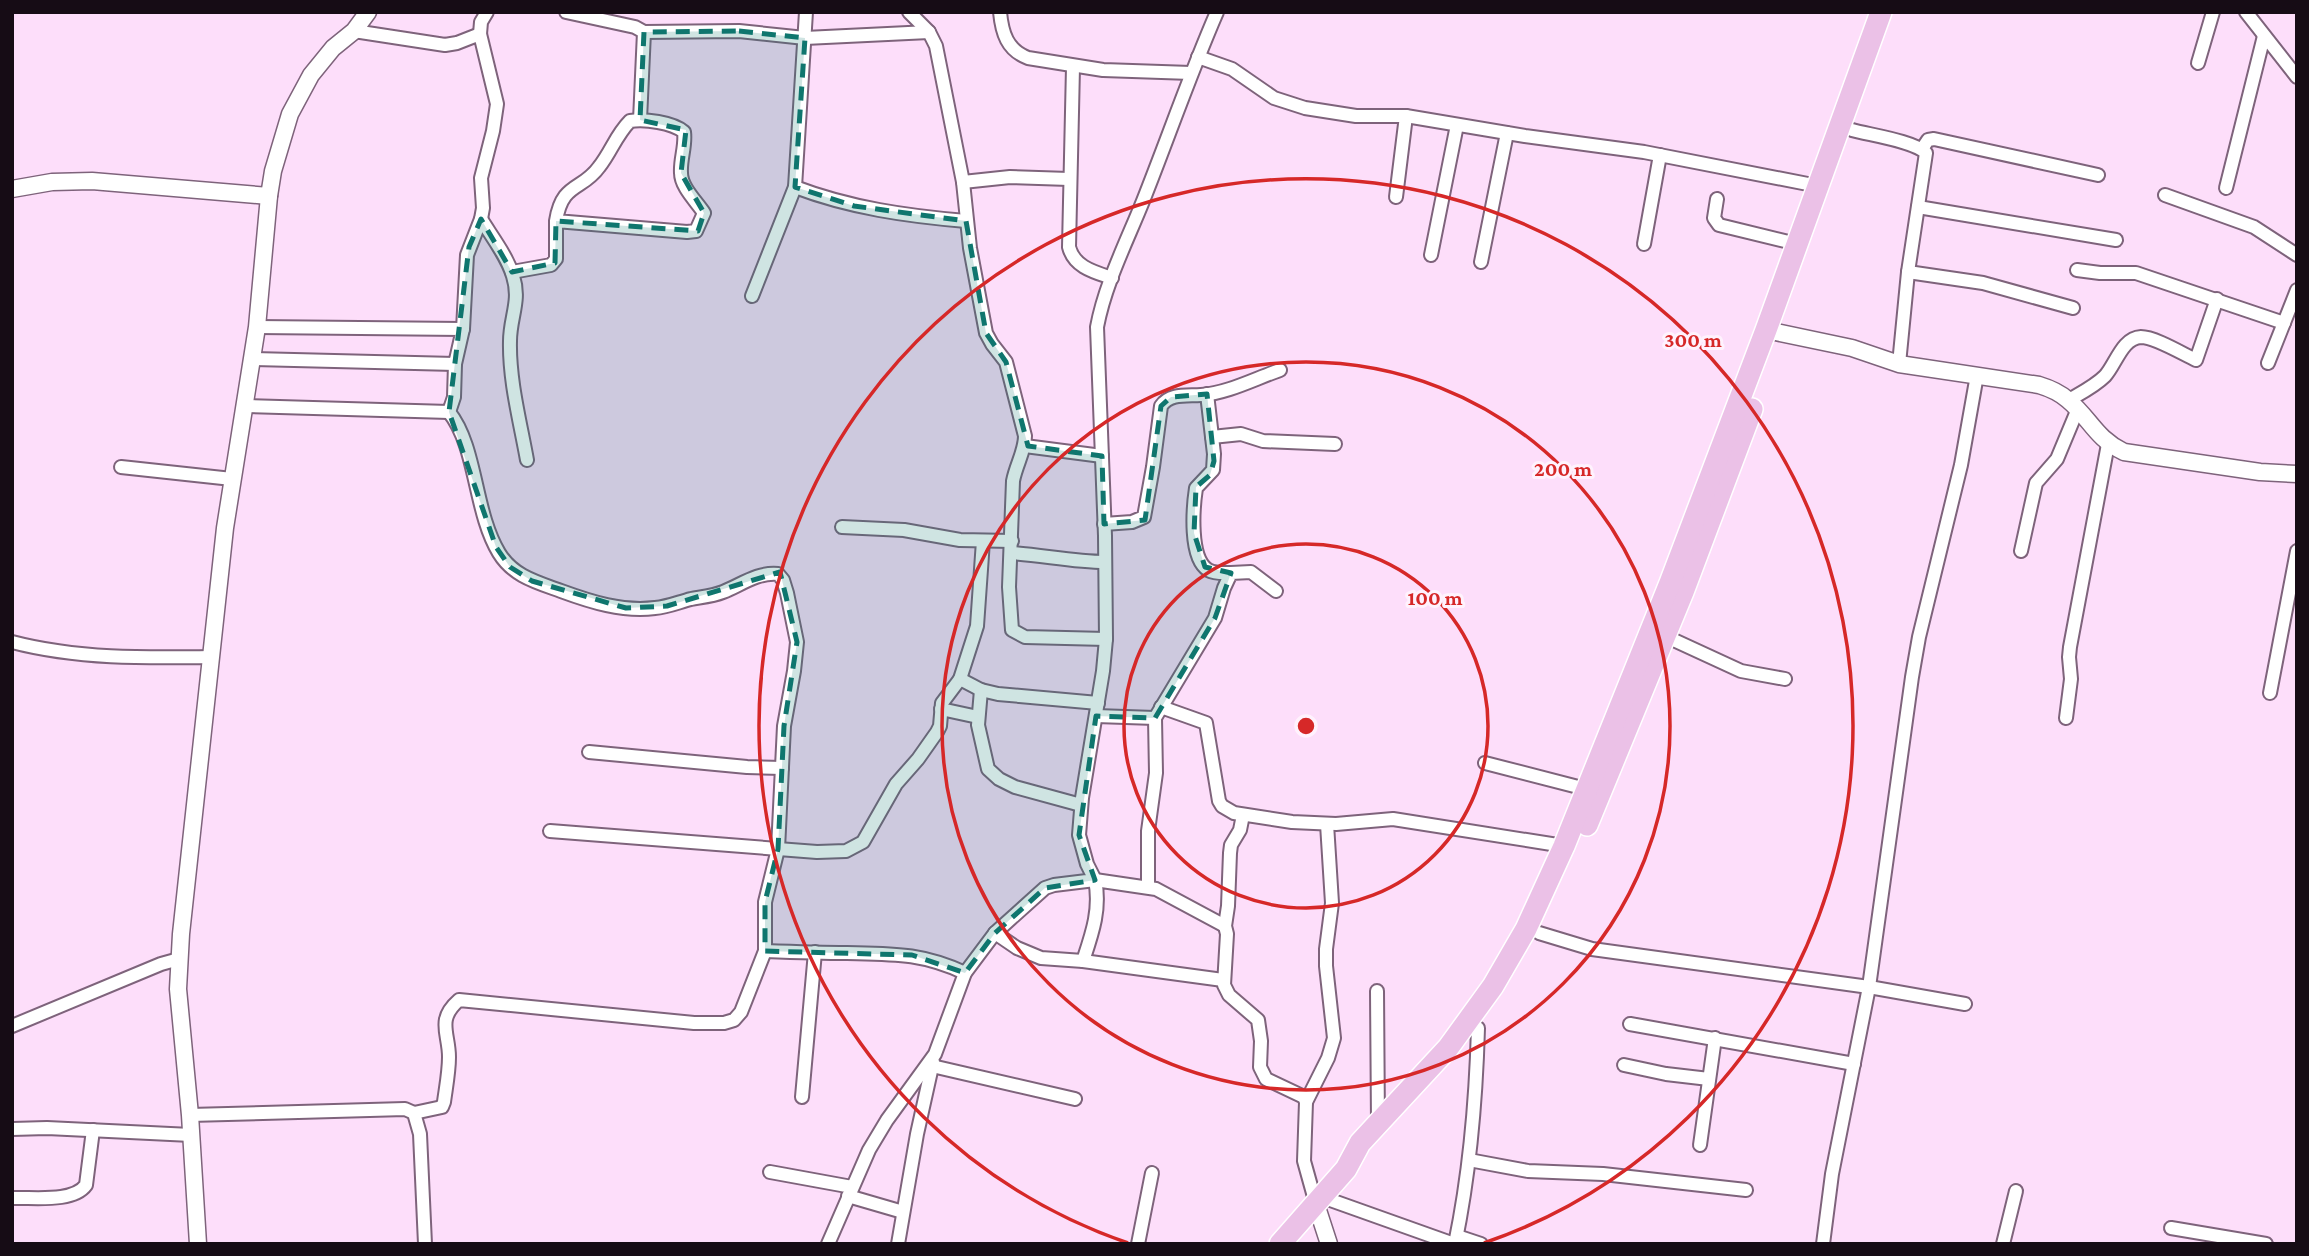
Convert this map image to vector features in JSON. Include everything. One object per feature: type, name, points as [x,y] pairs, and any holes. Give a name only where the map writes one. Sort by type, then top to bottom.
[{"type":"main road","points":[[1346,1169],[1367,1156],[1390,1133],[1478,1028],[1504,993],[1539,933],[1575,855],[1665,636],[1773,331],[1797,244],[1881,12]]},
{"type":"main road","points":[[1280,1244],[1346,1169],[1360,1143],[1448,1048],[1482,1003],[1526,929],[1564,846],[1773,331],[1852,130],[1894,12]]},
{"type":"street","points":[[198,1244],[190,1115],[178,989],[179,959],[211,657],[232,479],[253,359],[269,196],[284,130],[296,101],[320,62],[354,31],[368,12]]},
{"type":"street","points":[[449,412],[453,406],[455,364],[463,329],[469,247],[481,219],[481,178],[497,104],[480,34],[481,22],[487,12]]},
{"type":"street","points":[[752,296],[795,187],[806,12]]},
{"type":"street","points":[[909,12],[929,32],[940,59],[962,182],[965,221],[986,333],[1006,362],[1025,436],[1025,446],[1013,481],[1009,587],[1013,630],[1018,635],[1046,638],[1106,639]]},
{"type":"street","points":[[1000,12],[1003,35],[1008,45],[1018,54],[1073,67],[1140,73],[1191,73]]},
{"type":"street","points":[[1083,961],[1098,901],[1095,880],[1087,864],[1079,835],[1081,805],[1106,639],[1097,327],[1112,278],[1217,12]]},
{"type":"street","points":[[2198,63],[2213,12]]},
{"type":"street","points":[[2246,12],[2297,77]]},
{"type":"street","points":[[572,13],[635,27],[644,32],[739,31],[805,38],[929,32]]},
{"type":"street","points":[[354,31],[445,45],[480,34]]},
{"type":"street","points":[[640,120],[644,32]]},
{"type":"street","points":[[2226,188],[2264,36]]},
{"type":"street","points":[[1198,57],[1232,69],[1263,92],[1289,104],[1343,115],[1406,116],[1660,155],[1818,186]]},
{"type":"street","points":[[1073,67],[1069,179],[1070,253],[1087,269],[1112,278]]},
{"type":"street","points":[[1396,197],[1406,116]]},
{"type":"street","points":[[512,272],[551,265],[556,259],[556,221],[558,206],[574,186],[595,173],[630,121],[640,120],[671,126],[684,132],[682,180],[704,213],[696,231],[556,221]]},
{"type":"street","points":[[1431,255],[1457,125]]},
{"type":"street","points":[[1852,130],[1922,149],[1926,153],[1908,272],[1899,364]]},
{"type":"street","points":[[1481,262],[1507,133]]},
{"type":"street","points":[[1922,149],[1928,140],[1934,139],[2098,175]]},
{"type":"street","points":[[1644,244],[1660,155]]},
{"type":"street","points":[[962,182],[1023,177],[1069,179]]},
{"type":"street","points":[[12,189],[37,183],[80,180],[269,196]]},
{"type":"street","points":[[795,187],[854,206],[916,217],[965,221]]},
{"type":"street","points":[[2165,195],[2254,228],[2297,255]]},
{"type":"street","points":[[1717,199],[1714,218],[1719,225],[1797,244]]},
{"type":"street","points":[[1918,207],[2116,240]]},
{"type":"street","points":[[481,219],[512,272],[516,306],[509,338],[511,368],[527,460]]},
{"type":"street","points":[[2077,270],[2136,273],[2284,323]]},
{"type":"street","points":[[1908,272],[1983,283],[2073,308]]},
{"type":"street","points":[[2268,363],[2297,290]]},
{"type":"street","points":[[2021,551],[2036,483],[2057,459],[2073,405],[2107,373],[2123,347],[2136,338],[2153,340],[2196,360],[2217,299]]},
{"type":"street","points":[[257,327],[463,329]]},
{"type":"street","points":[[1773,331],[1852,348],[1899,364],[2039,385],[2053,390],[2073,405],[2108,444],[2124,452],[2260,472],[2297,474]]},
{"type":"street","points":[[253,359],[455,364]]},
{"type":"street","points":[[1104,524],[1132,522],[1144,517],[1161,406],[1164,401],[1227,389],[1280,370]]},
{"type":"street","points":[[1823,1244],[1832,1174],[1869,987],[1914,663],[1961,465],[1977,375]]},
{"type":"street","points":[[1207,394],[1213,470],[1196,488],[1194,533],[1199,554],[1205,567],[1216,572],[1251,572],[1276,591]]},
{"type":"street","points":[[190,1115],[405,1109],[414,1113],[442,1107],[449,1060],[445,1023],[448,1013],[459,1000],[694,1023],[724,1023],[734,1020],[741,1012],[765,951],[765,902],[778,849],[784,726],[797,642],[787,593],[778,574],[759,575],[716,595],[640,609],[599,604],[526,578],[510,568],[496,547],[478,498],[464,443],[455,419],[449,412],[245,406]]},
{"type":"street","points":[[1212,437],[1241,434],[1263,441],[1335,444]]},
{"type":"street","points":[[2066,718],[2071,679],[2070,647],[2108,444]]},
{"type":"street","points":[[1025,446],[1102,456]]},
{"type":"street","points":[[121,467],[232,479]]},
{"type":"street","points":[[842,527],[904,530],[960,540],[983,541],[1080,562],[1105,562]]},
{"type":"street","points":[[550,831],[817,852],[846,851],[863,842],[896,784],[933,739],[940,726],[941,709],[946,696],[957,686],[960,679],[979,615],[983,541]]},
{"type":"street","points":[[2270,694],[2297,551]]},
{"type":"street","points":[[1148,887],[1148,831],[1156,773],[1158,712],[1215,618],[1231,573]]},
{"type":"street","points":[[1665,636],[1741,671],[1785,679]]},
{"type":"street","points":[[12,642],[94,656],[211,657]]},
{"type":"street","points":[[960,679],[981,690],[998,694],[1097,709],[1158,712],[1206,723],[1219,801],[1227,809],[1243,815],[1327,824],[1393,819],[1564,846]]},
{"type":"street","points":[[981,690],[978,718],[986,765],[993,774],[1015,787],[1081,805]]},
{"type":"street","points":[[941,709],[978,718]]},
{"type":"street","points":[[589,752],[782,768]]},
{"type":"street","points":[[1485,763],[1586,789]]},
{"type":"street","points":[[1243,815],[1230,853],[1223,980],[1229,995],[1254,1015],[1260,1026],[1261,1067],[1266,1079],[1301,1094],[1306,1102]]},
{"type":"street","points":[[1327,824],[1332,903],[1326,966],[1334,1038],[1325,1066],[1306,1102],[1304,1161],[1319,1201],[1329,1244]]},
{"type":"street","points":[[898,1244],[933,1060],[965,973],[995,933],[1045,888],[1095,880],[1165,892],[1225,926]]},
{"type":"street","points":[[995,933],[1029,955],[1223,980]]},
{"type":"street","points":[[1539,933],[1592,949],[1869,987],[1965,1004]]},
{"type":"street","points":[[765,951],[912,955],[965,973]]},
{"type":"street","points":[[802,1097],[815,952]]},
{"type":"street","points":[[12,1026],[179,959]]},
{"type":"street","points":[[1377,991],[1378,1124]]},
{"type":"street","points":[[1630,1024],[1854,1064]]},
{"type":"street","points":[[1455,1241],[1466,1192],[1476,1096],[1478,1028]]},
{"type":"street","points":[[1700,1145],[1715,1038]]},
{"type":"street","points":[[933,1060],[1075,1099]]},
{"type":"street","points":[[828,1244],[869,1150],[887,1120],[933,1060]]},
{"type":"street","points":[[1624,1065],[1709,1079]]},
{"type":"street","points":[[414,1113],[420,1134],[425,1244]]},
{"type":"street","points":[[12,1129],[191,1135]]},
{"type":"street","points":[[12,1198],[69,1196],[80,1192],[86,1185],[93,1130]]},
{"type":"street","points":[[1469,1160],[1528,1171],[1603,1174],[1746,1190]]},
{"type":"street","points":[[770,1172],[850,1192],[903,1212]]},
{"type":"street","points":[[1138,1244],[1152,1173]]},
{"type":"street","points":[[2003,1244],[2016,1191]]},
{"type":"street","points":[[1319,1201],[1455,1241],[1481,1244]]},
{"type":"street","points":[[2171,1228],[2266,1244]]},
{"type":"highlighted area","points":[[739,31],[805,38],[795,187],[854,206],[966,221],[986,333],[1006,362],[1028,446],[1102,456],[1104,524],[1145,520],[1161,406],[1171,397],[1207,394],[1214,461],[1210,475],[1196,487],[1194,533],[1205,567],[1231,573],[1215,618],[1155,718],[1096,716],[1079,835],[1095,880],[1045,888],[995,933],[965,973],[912,955],[765,951],[765,902],[778,849],[784,726],[797,642],[780,572],[667,606],[626,608],[532,581],[510,567],[496,547],[449,412],[469,247],[481,219],[512,272],[555,263],[556,221],[698,231],[704,213],[681,173],[686,130],[640,120],[644,32]]}]
